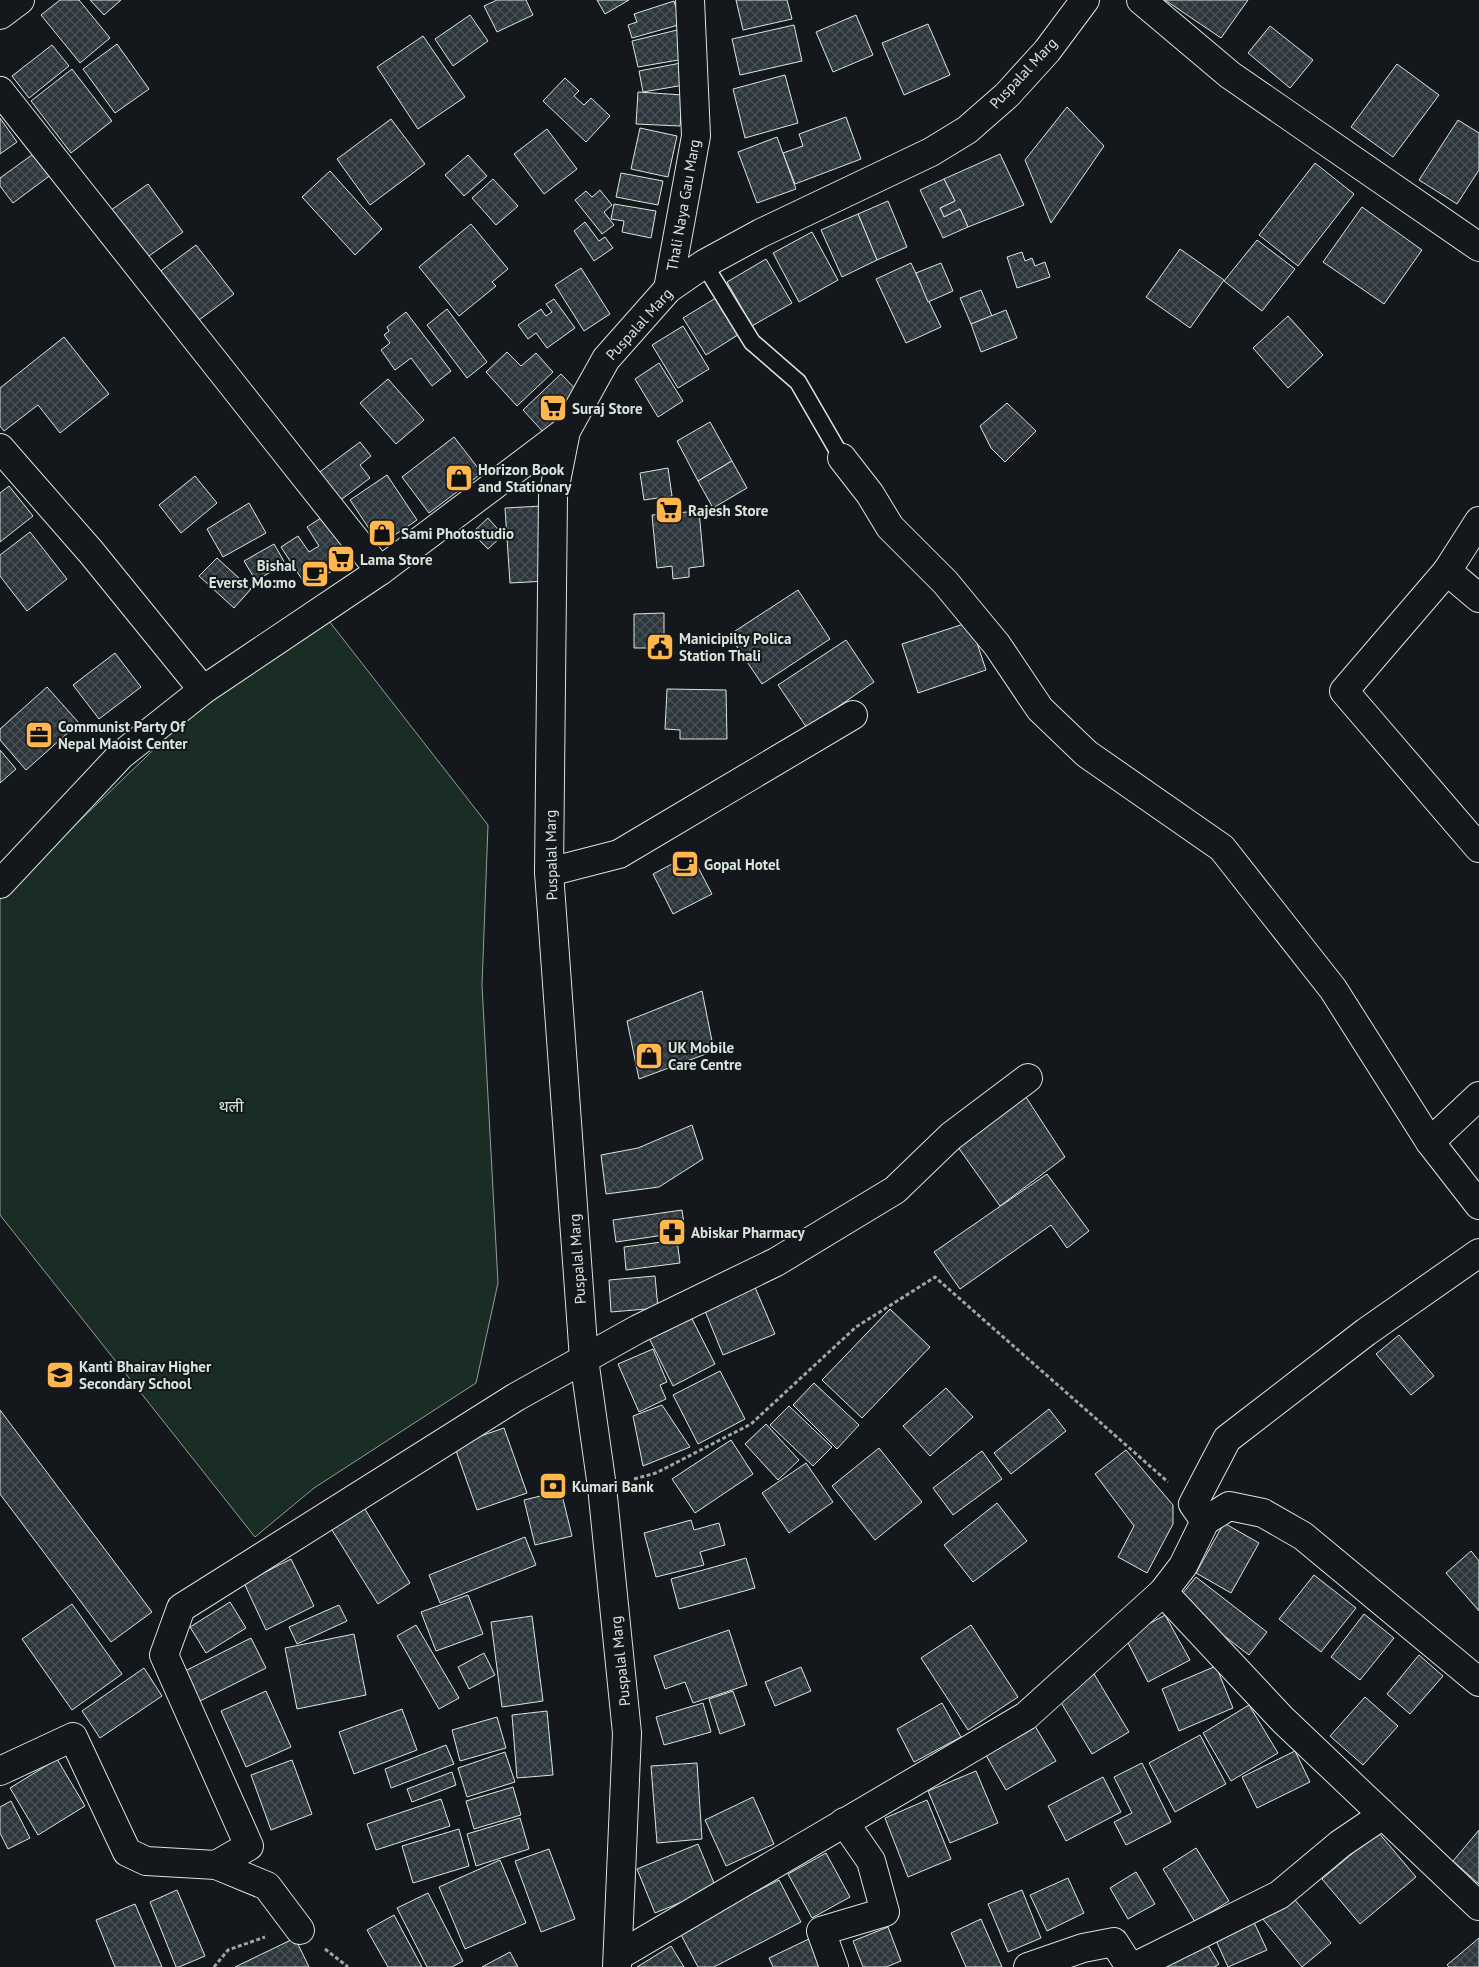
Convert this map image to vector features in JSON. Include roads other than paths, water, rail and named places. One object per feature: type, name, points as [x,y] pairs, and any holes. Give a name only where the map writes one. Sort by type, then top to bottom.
[{"type":"street","points":[[0,15],[20,0]]},
{"type":"street","name":"Thali Naya Gau Marg","points":[[668,289],[696,136],[690,0]]},
{"type":"street","name":"Puspalal Marg","points":[[617,1961],[627,1733],[602,1487],[584,1359],[549,872],[553,496],[566,431],[606,360],[668,289],[704,264],[761,233],[931,152],[967,130],[1007,95],[1047,51],[1085,0]]},
{"type":"street","points":[[1141,0],[1230,75],[1479,247]]},
{"type":"street","points":[[0,91],[380,571]]},
{"type":"street","points":[[0,884],[121,755],[203,690],[380,571],[566,431]]},
{"type":"street","points":[[0,448],[91,552],[203,690]]},
{"type":"street","points":[[842,458],[870,494],[890,527],[945,582],[997,645],[1040,709],[1086,754],[1222,848],[1333,990],[1430,1142],[1479,1205]]},
{"type":"street","points":[[1479,521],[1446,570],[1344,691],[1479,848]]},
{"type":"street","points":[[1446,570],[1479,598]]},
{"type":"street","points":[[549,872],[619,854],[853,715]]},
{"type":"street","points":[[216,1864],[249,1846],[164,1655],[181,1608],[516,1396],[638,1330],[776,1262],[895,1190],[950,1136],[1028,1078]]},
{"type":"street","points":[[1430,1142],[1479,1096]]},
{"type":"street","points":[[617,1961],[844,1822],[1026,1716],[1163,1592],[1183,1566],[1199,1512],[1227,1439],[1366,1332],[1479,1253]]},
{"type":"street","points":[[1199,1512],[1229,1506],[1263,1513],[1303,1536],[1479,1682]]},
{"type":"street","points":[[1163,1592],[1283,1720],[1479,1906]]},
{"type":"street","points":[[0,1770],[73,1737],[127,1852],[146,1861],[216,1864],[267,1886],[300,1930]]},
{"type":"street","points":[[1028,1967],[1082,1948],[1114,1942],[1132,1967],[1279,1895],[1340,1844],[1371,1823],[1381,1813]]},
{"type":"street","points":[[834,1967],[821,1931],[885,1912],[871,1861],[844,1822]]},
{"type":"lane","points":[[704,264],[752,342],[798,382],[842,458]]},
{"type":"place","name":"Suraj Store","points":[[553,408]]},
{"type":"place","name":"Horizon Book and Stationary","points":[[459,478]]},
{"type":"place","name":"Rajesh Store","points":[[669,510]]},
{"type":"place","name":"Sami Photostudio","points":[[382,533]]},
{"type":"place","name":"Lama Store","points":[[341,559]]},
{"type":"place","name":"Bishal Everst Mo:mo","points":[[315,574]]},
{"type":"place","name":"Manicipilty Polica Station Thali","points":[[660,647]]},
{"type":"place","name":"Communist Party Of Nepal Maoist Center","points":[[39,735]]},
{"type":"place","name":"Gopal Hotel","points":[[685,864]]},
{"type":"place","name":"UK Mobile Care Centre","points":[[649,1056]]},
{"type":"place","name":"Abiskar Pharmacy","points":[[672,1232]]},
{"type":"place","name":"Kanti Bhairav Higher Secondary School","points":[[60,1375]]},
{"type":"place","name":"Kumari Bank","points":[[553,1486]]},
{"type":"district","name":"थली","points":[[231,1106]]}]
